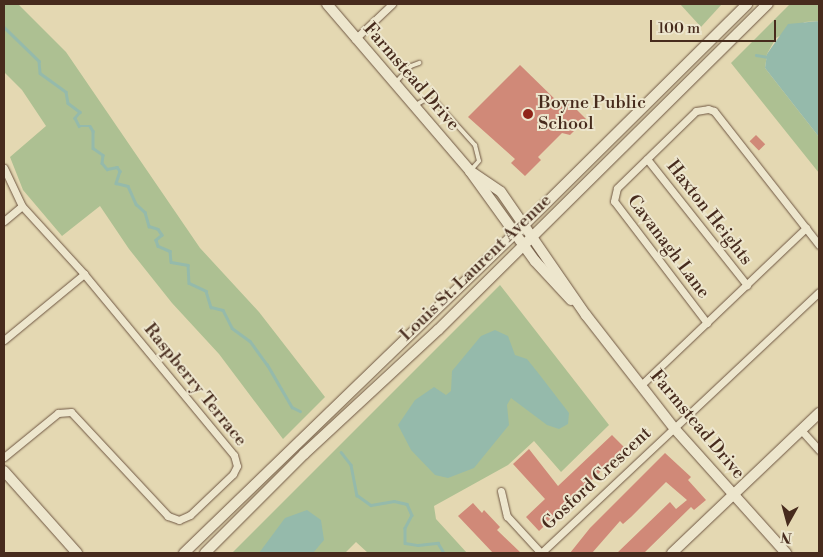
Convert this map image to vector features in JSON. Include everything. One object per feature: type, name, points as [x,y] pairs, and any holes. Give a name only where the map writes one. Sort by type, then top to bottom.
[{"type":"main road","name":"Farmstead Drive","points":[[327,4],[355,40],[416,106],[470,171],[501,192],[528,240],[535,261],[586,315],[674,428],[786,553]]},
{"type":"main road","name":"Louis St. Laurent Avenue","points":[[184,553],[521,228],[747,4]]},
{"type":"main road","name":"Louis St. Laurent Avenue","points":[[205,553],[768,4]]},
{"type":"main road","points":[[672,553],[819,413]]},
{"type":"main road","points":[[4,472],[77,553]]},
{"type":"street","points":[[355,40],[392,4]]},
{"type":"street","name":"Cavanagh Lane","points":[[707,323],[614,202],[617,188],[696,111],[708,109],[714,111],[819,245]]},
{"type":"street","name":"Haxton Heights","points":[[648,159],[746,285]]},
{"type":"street","name":"Raspberry Terrace","points":[[4,168],[22,206],[84,274],[234,455],[236,470],[190,515],[179,520],[168,516],[71,412],[58,413],[4,457]]},
{"type":"street","points":[[4,221],[22,206]]},
{"type":"street","points":[[641,385],[806,228]]},
{"type":"street","points":[[4,340],[84,274]]},
{"type":"street","points":[[674,428],[819,292]]},
{"type":"street","name":"Gosford Crescent","points":[[541,553],[674,428]]},
{"type":"street","points":[[801,430],[819,450]]},
{"type":"street","points":[[501,491],[508,516],[541,553]]},
{"type":"lane","points":[[394,84],[411,66],[419,64]]},
{"type":"lane","points":[[416,106],[426,100],[437,103],[475,144],[479,161],[470,171]]},
{"type":"shaded area","points":[[4,4],[18,4],[66,52],[200,248],[259,312],[325,397],[283,439],[219,354],[172,303],[129,249],[100,206],[62,236],[23,190],[10,157],[46,126],[22,90],[4,72]]},
{"type":"shaded area","points":[[680,4],[722,4],[701,27]]},
{"type":"shaded area","points":[[790,4],[819,4],[819,21],[805,22],[776,38],[767,54],[765,68],[819,137],[819,173],[731,63]]},
{"type":"shaded area","points":[[819,21],[819,137],[765,68],[767,54],[788,24]]},
{"type":"shaded area","points":[[500,285],[609,425],[561,472],[534,441],[508,465],[434,506],[436,519],[467,553],[368,553],[356,542],[345,553],[232,553]]},
{"type":"shaded area","points":[[495,330],[508,336],[515,355],[527,359],[539,374],[569,413],[568,424],[559,429],[547,425],[511,398],[507,405],[509,425],[474,468],[448,478],[435,475],[411,450],[398,425],[415,400],[434,387],[446,395],[451,391],[452,371],[481,336]]},
{"type":"shaded area","points":[[307,510],[321,520],[324,540],[313,553],[259,553],[285,518]]},
{"type":"building","points":[[520,65],[562,106],[567,100],[586,119],[570,135],[562,133],[538,157],[541,160],[525,176],[511,163],[515,159],[468,117]]},
{"type":"building","points":[[756,135],[765,144],[759,151],[750,141]]},
{"type":"building","points":[[612,435],[625,448],[539,531],[526,517],[545,499],[513,464],[529,449],[558,486]]},
{"type":"building","points":[[665,453],[691,477],[688,480],[706,500],[694,510],[691,507],[644,553],[617,553],[670,502],[676,509],[687,500],[666,482],[623,524],[620,521],[592,553],[570,553],[590,528]]},
{"type":"building","points":[[473,503],[482,513],[484,510],[500,527],[497,530],[521,553],[493,553],[458,516]]},
{"type":"waterway","points":[[4,27],[39,61],[40,73],[66,92],[68,103],[80,112],[75,118],[79,126],[90,126],[93,131],[93,148],[103,155],[102,163],[107,169],[117,167],[120,171],[116,183],[128,186],[136,204],[145,212],[149,226],[158,229],[162,235],[156,240],[158,246],[170,251],[171,262],[188,265],[189,283],[206,291],[211,307],[223,310],[232,328],[250,341],[267,364],[292,407],[300,411]]},
{"type":"waterway","points":[[756,55],[768,57]]},
{"type":"waterway","points":[[341,452],[351,465],[357,495],[371,505],[394,501],[407,504],[412,515],[405,528],[405,543],[418,545],[438,543],[444,553]]},
{"type":"place","name":"Boyne Public School","points":[[528,114]]}]
